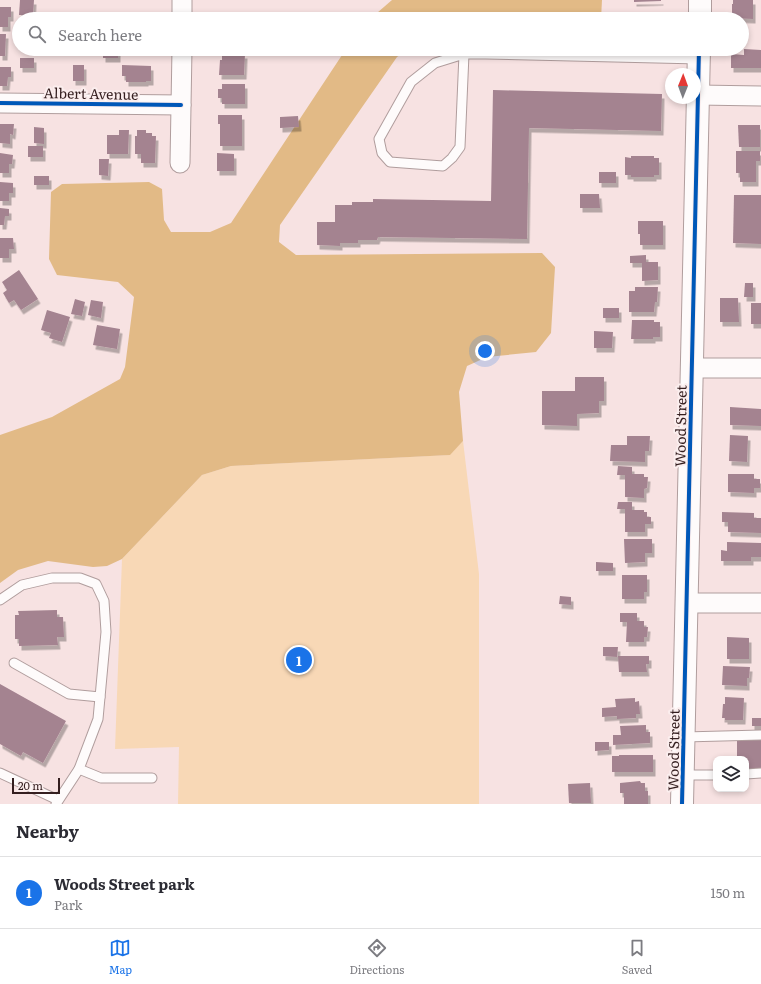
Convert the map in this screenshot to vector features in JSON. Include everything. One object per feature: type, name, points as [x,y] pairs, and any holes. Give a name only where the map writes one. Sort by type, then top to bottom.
[{"type":"street","points":[[182,0],[182,12]]},
{"type":"street","points":[[700,0],[700,12]]},
{"type":"street","points":[[180,163],[182,56]]},
{"type":"street","name":"Wood Street","points":[[699,56],[699,68]]},
{"type":"street","points":[[701,95],[761,96]]},
{"type":"street","name":"Albert Avenue","points":[[0,103],[181,105]]},
{"type":"street","name":"Wood Street","points":[[682,804],[698,104]]},
{"type":"street","points":[[693,368],[761,368]]},
{"type":"street","points":[[687,603],[761,603]]},
{"type":"lane","points":[[458,56],[435,63],[411,82],[379,139],[382,153],[390,162],[443,166],[452,158],[460,147],[464,56]]},
{"type":"lane","points":[[0,600],[22,585],[52,578],[80,578],[96,584],[104,601],[106,632],[98,718],[79,769],[57,802],[0,773]]},
{"type":"lane","points":[[14,663],[69,694],[100,697]]},
{"type":"lane","points":[[684,737],[761,735]]},
{"type":"lane","points":[[79,769],[101,778],[152,778]]},
{"type":"lane","points":[[749,774],[761,773]]},
{"type":"lane","points":[[683,775],[713,775]]},
{"type":"shaded area","points":[[392,0],[602,0],[601,12],[378,12]]},
{"type":"shaded area","points":[[341,56],[398,56],[280,225],[279,242],[296,255],[542,253],[555,267],[551,333],[536,352],[487,357],[467,366],[459,392],[463,441],[450,455],[231,466],[202,475],[122,559],[107,566],[93,567],[48,561],[18,570],[0,583],[0,435],[52,417],[120,379],[125,367],[134,297],[118,282],[57,275],[49,259],[51,192],[62,184],[149,182],[162,189],[164,220],[171,232],[210,232],[231,223]]},
{"type":"shaded area","points":[[463,441],[479,574],[479,804],[178,804],[179,747],[115,749],[122,559],[202,475],[231,466],[449,455]]},
{"type":"building","points":[[20,0],[34,0],[33,12],[19,12]]},
{"type":"building","points":[[634,0],[661,0],[661,1],[634,2]]},
{"type":"building","points":[[733,0],[753,0],[753,19],[749,19],[749,12],[732,12]]},
{"type":"building","points":[[0,7],[11,7],[11,17],[8,17],[8,27],[0,27]]},
{"type":"building","points":[[0,34],[6,34],[5,56],[0,56]]},
{"type":"building","points":[[749,49],[761,50],[761,68],[731,68],[731,56],[749,56]]},
{"type":"building","points":[[103,56],[118,56],[118,58],[103,58]]},
{"type":"building","points":[[222,56],[245,56],[244,75],[219,75],[220,60],[222,60]]},
{"type":"building","points":[[20,58],[34,58],[34,68],[20,68]]},
{"type":"building","points":[[73,65],[84,65],[84,81],[73,81]]},
{"type":"building","points":[[122,65],[151,66],[151,81],[126,82],[126,76],[122,76]]},
{"type":"building","points":[[0,67],[11,67],[11,77],[8,77],[7,86],[0,86]]},
{"type":"building","points":[[222,84],[245,84],[245,104],[222,104],[222,98],[218,98],[218,89],[222,89]]},
{"type":"building","points":[[493,90],[662,94],[661,131],[529,128],[527,239],[378,237],[377,240],[358,240],[358,243],[340,243],[340,246],[317,245],[317,222],[335,222],[335,205],[352,205],[352,202],[373,202],[373,199],[491,201]]},
{"type":"building","points":[[218,115],[242,115],[242,146],[220,146],[220,124],[218,124]]},
{"type":"building","points":[[298,116],[299,127],[280,128],[280,117]]},
{"type":"building","points":[[0,124],[14,124],[13,135],[10,134],[10,144],[0,143]]},
{"type":"building","points":[[738,125],[760,125],[760,147],[739,147]]},
{"type":"building","points":[[34,127],[44,128],[44,144],[34,143]]},
{"type":"building","points":[[119,130],[129,130],[128,154],[107,154],[107,135],[119,135]]},
{"type":"building","points":[[137,130],[146,130],[146,133],[152,133],[152,136],[156,136],[155,163],[141,163],[141,154],[135,154],[135,136],[137,136]]},
{"type":"building","points":[[28,146],[43,146],[43,157],[28,157]]},
{"type":"building","points":[[736,151],[760,151],[760,161],[756,161],[756,182],[740,182],[740,173],[736,173]]},
{"type":"building","points":[[0,153],[13,155],[12,164],[9,164],[9,173],[0,173]]},
{"type":"building","points":[[217,153],[234,154],[234,171],[217,171]]},
{"type":"building","points":[[631,156],[654,156],[654,158],[659,158],[659,175],[654,175],[654,177],[631,177],[631,175],[625,175],[625,157],[631,158]]},
{"type":"building","points":[[99,159],[109,159],[108,176],[99,175]]},
{"type":"building","points":[[599,172],[616,172],[616,183],[599,183]]},
{"type":"building","points":[[34,176],[49,176],[49,185],[34,185]]},
{"type":"building","points":[[0,182],[13,183],[13,193],[9,193],[9,201],[0,201]]},
{"type":"building","points":[[580,194],[599,194],[600,208],[580,208]]},
{"type":"building","points":[[734,195],[761,195],[761,244],[733,243]]},
{"type":"building","points":[[0,208],[9,209],[9,216],[5,216],[4,225],[0,225]]},
{"type":"building","points":[[638,221],[663,221],[663,245],[640,245]]},
{"type":"building","points":[[0,238],[13,238],[14,249],[9,249],[9,258],[0,258]]},
{"type":"building","points":[[646,255],[646,262],[658,262],[658,280],[642,281],[642,263],[630,263],[630,256]]},
{"type":"building","points":[[19,270],[38,299],[21,310],[14,300],[9,303],[3,293],[7,290],[2,282]]},
{"type":"building","points":[[745,283],[753,283],[753,297],[744,297]]},
{"type":"building","points":[[635,287],[658,287],[657,302],[655,302],[654,312],[629,312],[629,291],[635,291]]},
{"type":"building","points":[[720,298],[738,298],[739,322],[720,322]]},
{"type":"building","points":[[75,299],[85,302],[82,316],[71,314]]},
{"type":"building","points":[[91,300],[103,302],[101,318],[88,315]]},
{"type":"building","points":[[751,303],[761,303],[761,324],[751,324]]},
{"type":"building","points":[[603,308],[619,308],[619,318],[603,318]]},
{"type":"building","points":[[47,310],[70,317],[62,342],[49,338],[51,333],[41,330]]},
{"type":"building","points":[[632,320],[654,320],[654,322],[660,322],[660,337],[653,337],[653,339],[631,339]]},
{"type":"building","points":[[97,325],[120,329],[117,349],[93,345]]},
{"type":"building","points":[[594,331],[613,332],[612,348],[594,348]]},
{"type":"building","points":[[575,377],[604,377],[604,401],[599,401],[599,413],[577,414],[577,426],[542,425],[542,391],[575,391]]},
{"type":"building","points":[[730,407],[761,409],[761,426],[730,425]]},
{"type":"building","points":[[730,435],[748,436],[747,462],[729,461]]},
{"type":"building","points":[[627,436],[650,436],[649,451],[645,451],[645,462],[610,461],[611,445],[627,445]]},
{"type":"building","points":[[618,466],[632,467],[632,474],[644,474],[644,477],[648,477],[647,488],[644,489],[644,498],[625,497],[625,475],[617,475]]},
{"type":"building","points":[[728,474],[754,474],[754,479],[760,479],[760,488],[754,488],[754,493],[728,492]]},
{"type":"building","points":[[618,502],[632,502],[632,510],[644,510],[644,512],[647,512],[647,517],[651,517],[651,524],[645,524],[645,532],[625,532],[625,509],[617,509]]},
{"type":"building","points":[[722,512],[754,513],[754,518],[761,518],[761,533],[728,532],[728,522],[722,522]]},
{"type":"building","points":[[624,539],[652,539],[652,553],[645,553],[645,562],[625,563]]},
{"type":"building","points":[[727,542],[761,543],[761,557],[751,557],[751,561],[721,561],[721,550],[727,551]]},
{"type":"building","points":[[596,562],[613,563],[613,571],[596,571]]},
{"type":"building","points":[[622,575],[647,575],[647,592],[644,592],[644,599],[622,599]]},
{"type":"building","points":[[560,596],[571,597],[571,605],[559,604]]},
{"type":"building","points":[[57,610],[57,617],[63,617],[64,637],[57,637],[58,645],[19,646],[19,639],[15,639],[15,615],[19,615],[18,611]]},
{"type":"building","points":[[620,613],[637,613],[637,621],[644,621],[644,627],[648,627],[647,637],[644,637],[644,642],[626,642],[627,622],[620,622]]},
{"type":"building","points":[[727,637],[749,638],[749,659],[727,659]]},
{"type":"building","points":[[603,647],[618,647],[617,657],[603,656]]},
{"type":"building","points":[[618,656],[649,656],[649,664],[646,664],[647,672],[619,672]]},
{"type":"building","points":[[723,666],[750,667],[749,678],[747,678],[747,686],[722,685]]},
{"type":"building","points":[[0,684],[66,721],[43,763],[23,752],[21,756],[0,744]]},
{"type":"building","points":[[725,697],[744,698],[743,720],[725,720],[725,718],[722,718]]},
{"type":"building","points":[[635,698],[635,702],[639,701],[640,714],[636,714],[636,718],[617,719],[617,716],[602,717],[602,708],[616,707],[615,699]]},
{"type":"building","points":[[752,718],[761,718],[761,726],[752,726]]},
{"type":"building","points":[[646,725],[646,732],[650,732],[650,743],[613,745],[613,735],[621,735],[620,726]]},
{"type":"building","points":[[761,739],[761,770],[749,770],[749,756],[737,756],[737,740]]},
{"type":"building","points":[[595,742],[609,742],[609,750],[595,751]]},
{"type":"building","points":[[653,755],[653,772],[612,772],[612,756]]},
{"type":"building","points":[[640,781],[641,783],[645,783],[645,791],[648,791],[648,804],[624,804],[624,793],[620,793],[620,783]]},
{"type":"building","points":[[590,783],[591,803],[569,803],[568,784]]},
{"type":"cycle path","points":[[682,804],[699,56]]},
{"type":"cycle path","points":[[0,103],[181,105]]},
{"type":"place","name":"Woods Street park","points":[[299,660]]}]
